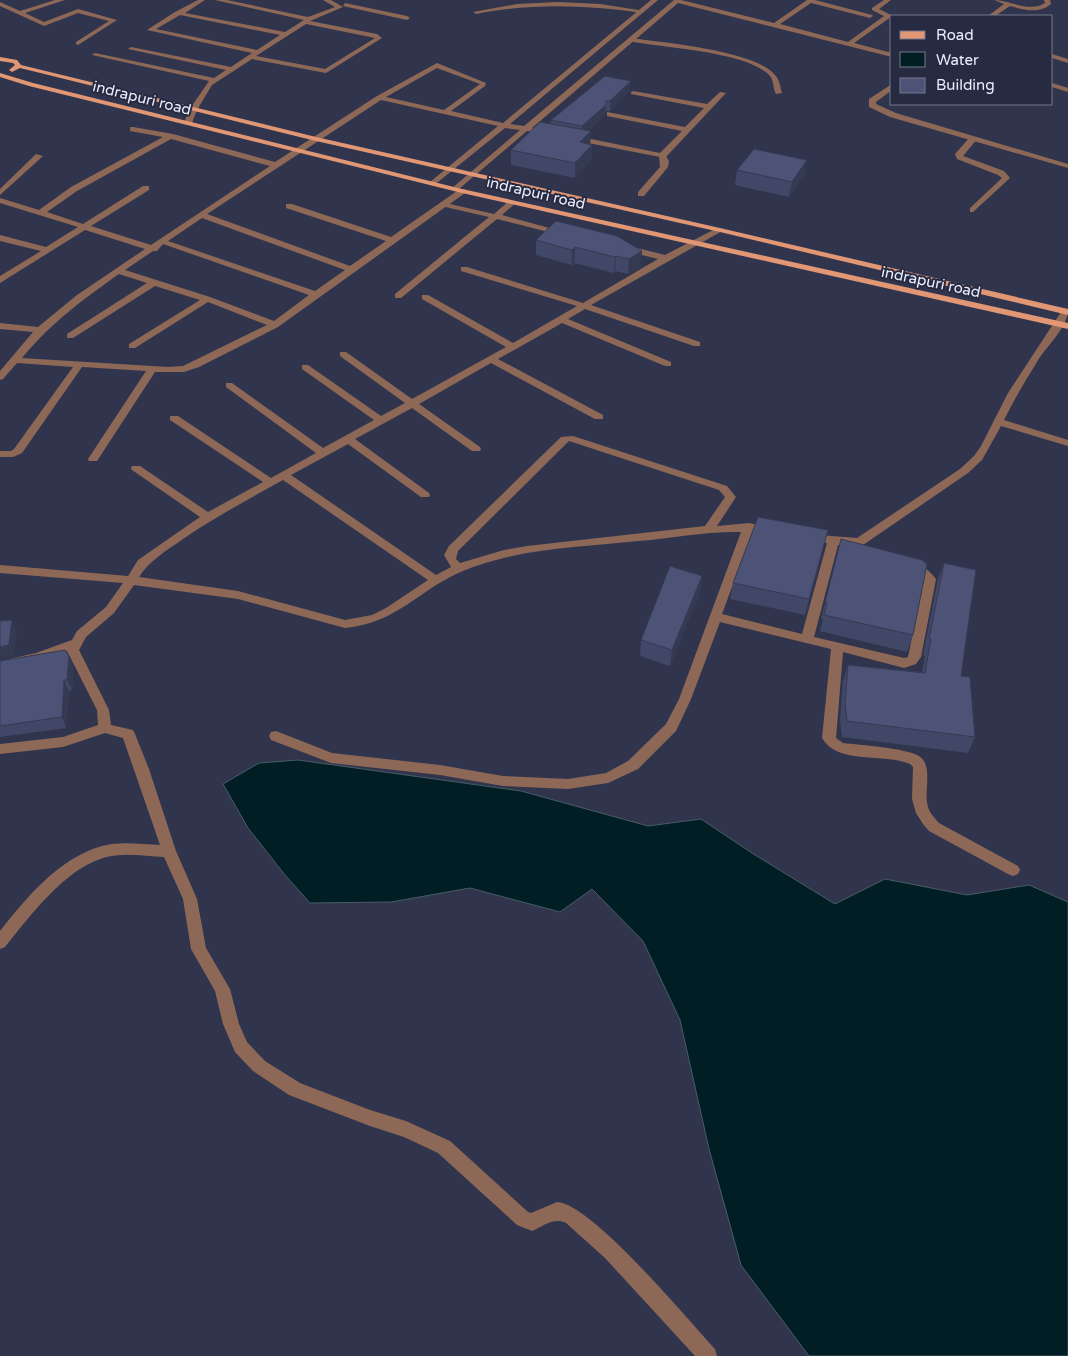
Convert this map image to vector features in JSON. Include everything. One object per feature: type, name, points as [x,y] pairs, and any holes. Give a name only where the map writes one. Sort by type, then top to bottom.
[{"type":"main road","name":"indrapuri road","points":[[1,58],[15,61],[19,66],[316,140],[720,230],[1067,311]]},
{"type":"main road","points":[[0,74],[19,66]]},
{"type":"main road","name":"indrapuri road","points":[[0,74],[30,85],[458,190],[1064,325]]},
{"type":"street","points":[[18,13],[62,0]]},
{"type":"street","points":[[202,0],[150,30],[258,52]]},
{"type":"street","points":[[218,0],[379,38],[326,71],[250,57]]},
{"type":"street","points":[[326,0],[342,6],[406,18]]},
{"type":"street","points":[[188,123],[193,110],[209,84],[214,80],[307,21],[359,0]]},
{"type":"street","points":[[433,184],[655,0]]},
{"type":"street","points":[[850,44],[889,16],[874,9],[888,0]]},
{"type":"street","points":[[997,0],[1025,8],[1042,8],[1048,4],[1047,0]]},
{"type":"street","points":[[14,360],[152,369],[184,369],[196,365],[275,325],[444,204],[472,174],[677,1],[890,54]]},
{"type":"street","points":[[775,25],[811,1],[870,16]]},
{"type":"street","points":[[476,12],[516,3],[545,2],[574,2],[642,11]]},
{"type":"street","points":[[0,4],[44,24],[78,12],[114,19],[78,43]]},
{"type":"street","points":[[992,15],[1009,4]]},
{"type":"street","points":[[0,13],[12,10]]},
{"type":"street","points":[[177,14],[286,34]]},
{"type":"street","points":[[631,40],[722,56],[758,66],[774,76],[778,93]]},
{"type":"street","points":[[131,48],[232,69]]},
{"type":"street","points":[[95,55],[214,80]]},
{"type":"street","points":[[1053,56],[1068,61]]},
{"type":"street","points":[[0,376],[40,330],[80,297],[380,98],[438,65],[482,83],[483,85],[444,113]]},
{"type":"street","points":[[1053,85],[1068,90]]},
{"type":"street","points":[[890,88],[872,101],[872,105],[893,115],[1068,166]]},
{"type":"street","points":[[633,93],[709,107]]},
{"type":"street","points":[[662,156],[722,94]]},
{"type":"street","points":[[380,98],[444,113],[556,134]]},
{"type":"street","points":[[610,114],[687,130]]},
{"type":"street","points":[[134,129],[170,136],[277,165]]},
{"type":"street","points":[[40,212],[74,189],[170,136]]},
{"type":"street","points":[[565,136],[662,156],[665,161],[664,167],[641,194]]},
{"type":"street","points":[[972,210],[1006,178],[1001,173],[960,157],[959,154],[974,138]]},
{"type":"street","points":[[0,193],[38,156]]},
{"type":"street","points":[[0,280],[146,188]]},
{"type":"street","points":[[0,200],[154,248]]},
{"type":"street","points":[[398,296],[513,202]]},
{"type":"street","points":[[444,204],[572,235]]},
{"type":"street","points":[[289,206],[392,240]]},
{"type":"street","points":[[202,215],[351,269]]},
{"type":"street","points":[[105,728],[103,710],[74,650],[81,634],[110,610],[142,563],[208,517],[513,347],[666,258],[720,230]]},
{"type":"street","points":[[0,238],[48,250]]},
{"type":"street","points":[[164,242],[316,294]]},
{"type":"street","points":[[619,247],[666,258]]},
{"type":"street","points":[[464,269],[585,306],[697,344]]},
{"type":"street","points":[[118,271],[207,299],[275,325]]},
{"type":"street","points":[[70,336],[155,282]]},
{"type":"street","points":[[425,297],[513,347]]},
{"type":"street","points":[[132,346],[207,299]]},
{"type":"street","points":[[796,535],[864,544],[964,471],[978,458],[986,446],[1033,360],[1064,325],[1067,311]]},
{"type":"street","points":[[562,319],[668,364]]},
{"type":"street","points":[[0,326],[40,330]]},
{"type":"street","points":[[343,354],[476,449]]},
{"type":"street","points":[[491,359],[599,417]]},
{"type":"street","points":[[0,454],[13,454],[18,451],[80,364]]},
{"type":"street","points":[[305,367],[381,421]]},
{"type":"street","points":[[93,459],[152,369]]},
{"type":"street","points":[[229,385],[323,453]]},
{"type":"street","points":[[174,418],[270,482]]},
{"type":"street","points":[[999,422],[1068,443]]},
{"type":"street","points":[[458,568],[451,560],[450,555],[453,549],[565,439],[569,438],[575,438],[723,488],[731,496],[710,528]]},
{"type":"street","points":[[348,439],[425,495]]},
{"type":"street","points":[[136,468],[208,517]]},
{"type":"street","points":[[284,475],[436,580]]},
{"type":"street","points":[[0,569],[130,580],[238,595],[345,624],[358,624],[379,618],[436,580],[458,568],[492,557],[536,549],[651,537],[710,528],[749,527],[777,532]]},
{"type":"street","points":[[276,736],[331,758],[440,770],[503,781],[568,784],[608,778],[633,765],[670,727],[685,699],[749,527]]},
{"type":"street","points":[[807,639],[833,541]]},
{"type":"street","points":[[716,617],[904,663],[912,661],[915,657],[930,580],[921,571],[903,562]]},
{"type":"street","points":[[0,666],[38,657],[76,643]]},
{"type":"street","points":[[837,647],[829,738],[832,743],[840,748],[908,757],[915,760],[920,766],[918,804],[924,818],[934,827],[1013,870]]},
{"type":"street","points":[[0,749],[63,742],[105,728],[128,734],[142,769],[169,851],[190,900],[199,949],[222,989],[231,1024],[242,1047],[259,1066],[295,1089],[370,1118],[406,1129],[444,1147],[523,1219],[532,1222],[545,1215],[560,1211],[570,1214],[595,1235],[708,1356]]},
{"type":"street","points":[[0,942],[23,911],[80,860],[105,851],[169,851]]},
{"type":"water","points":[[298,760],[521,791],[648,826],[701,819],[835,904],[885,879],[967,895],[1029,885],[1068,902],[1068,1356],[809,1356],[741,1265],[709,1149],[680,1020],[643,941],[592,889],[560,912],[470,888],[391,902],[310,903],[248,828],[223,784],[259,763]]},
{"type":"building","points":[[605,76],[631,81],[610,101],[606,101],[606,105],[582,126],[551,120]]},
{"type":"building","points":[[540,122],[591,131],[580,142],[592,145],[575,163],[511,150]]},
{"type":"building","points":[[754,149],[807,160],[792,182],[737,170]]},
{"type":"building","points":[[556,221],[617,236],[642,251],[629,259],[575,247],[572,250],[536,240]]},
{"type":"building","points":[[758,517],[828,530],[809,599],[733,583]]},
{"type":"building","points":[[841,539],[922,560],[927,564],[913,635],[824,615],[827,603],[825,603]]},
{"type":"building","points":[[944,563],[976,570],[961,676],[970,677],[975,737],[847,721],[845,705],[848,665],[925,673],[931,639],[929,639]]},
{"type":"building","points":[[670,566],[702,576],[672,650],[641,640]]},
{"type":"building","points":[[12,620],[9,645],[0,647],[0,621]]},
{"type":"building","points":[[65,650],[69,656],[67,680],[64,680],[62,717],[0,726],[0,661]]}]
